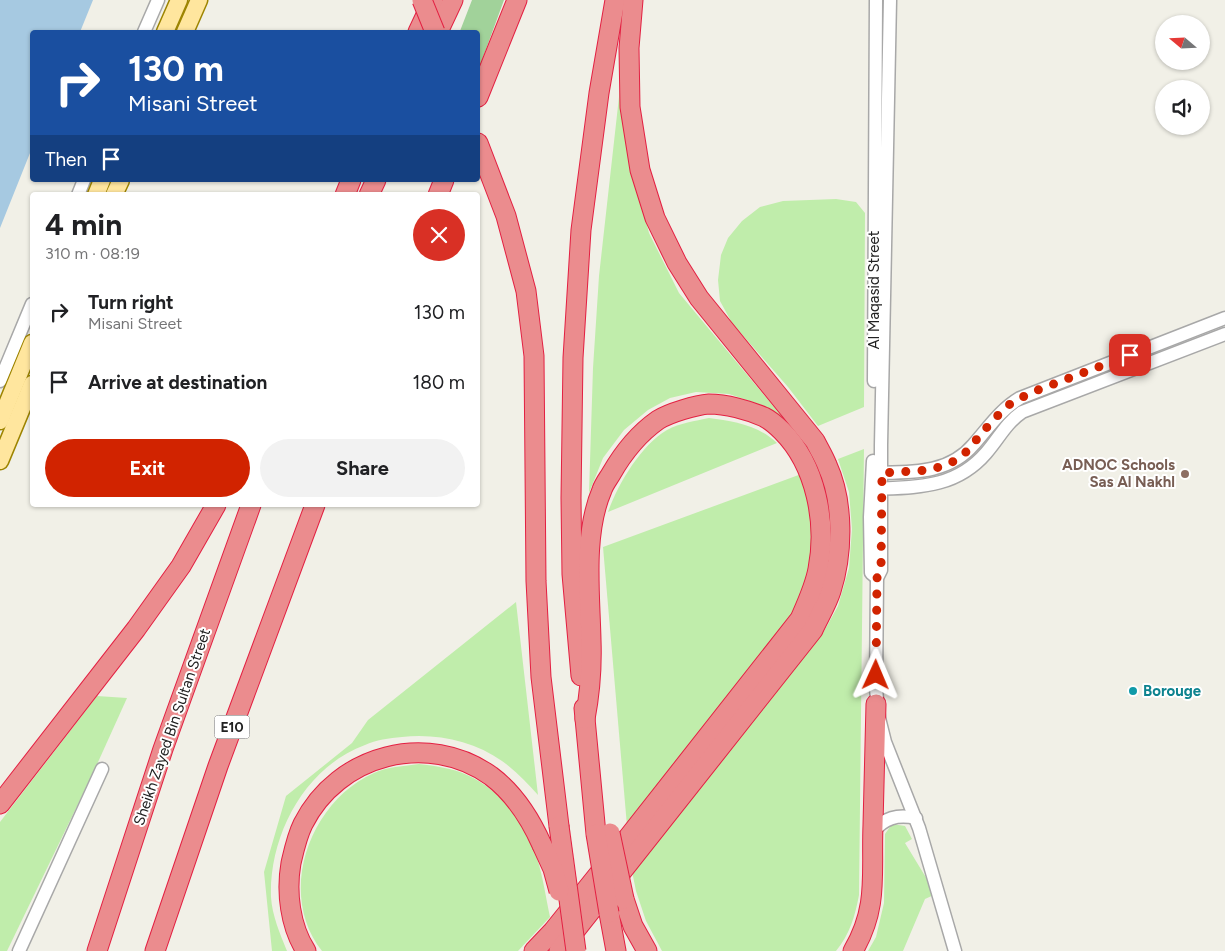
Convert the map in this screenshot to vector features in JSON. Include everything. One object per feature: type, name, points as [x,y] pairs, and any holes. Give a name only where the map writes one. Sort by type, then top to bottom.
[{"type":"highway","points":[[422,0],[436,30]]},
{"type":"highway","points":[[419,30],[433,0]]},
{"type":"highway","points":[[438,30],[453,0]]},
{"type":"highway","points":[[480,93],[517,0]]},
{"type":"highway","points":[[615,0],[599,93],[580,230],[573,358],[571,498],[580,572],[585,719],[590,769],[601,797],[609,913],[616,951]]},
{"type":"highway","points":[[559,951],[813,630],[831,592],[839,552],[840,521],[834,486],[828,466],[815,441],[699,298],[677,263],[654,218],[640,170],[630,108],[629,48],[633,0]]},
{"type":"highway","points":[[480,148],[506,216],[526,291],[534,356],[536,581],[541,676],[576,951]]},
{"type":"highway","points":[[536,951],[800,619],[811,594],[818,569],[820,547],[816,494],[810,472],[786,435],[765,418],[736,408],[708,404],[683,410],[660,419],[636,439],[620,459],[602,490],[580,572]]},
{"type":"highway","points":[[0,804],[136,630],[182,566],[215,507]]},
{"type":"highway","name":"Sheikh Zayed Bin Sultan Street","points":[[97,951],[163,749],[249,507]]},
{"type":"highway","name":"E10","points":[[155,951],[218,766],[314,507]]},
{"type":"highway","points":[[853,951],[866,925],[873,897],[872,832],[876,704]]},
{"type":"highway","points":[[306,951],[294,925],[288,896],[289,874],[294,849],[303,824],[316,804],[333,785],[351,771],[370,760],[419,752],[444,755],[470,764],[490,776],[522,806],[553,869],[576,951]]},
{"type":"highway","points":[[603,834],[633,926],[647,951]]},
{"type":"main road","points":[[166,30],[179,0]]},
{"type":"main road","points":[[185,30],[198,0]]},
{"type":"main road","points":[[0,421],[30,348]]},
{"type":"main road","points":[[0,461],[30,389]]},
{"type":"street","points":[[145,30],[158,0]]},
{"type":"street","name":"Al Maqasid Street","points":[[876,0],[877,488],[870,513],[871,573],[877,578],[876,704],[885,742],[916,818],[955,951]]},
{"type":"street","name":"Al Maqasid Street","points":[[878,352],[890,0]]},
{"type":"street","points":[[0,381],[30,309]]},
{"type":"street","points":[[877,473],[930,470],[951,463],[973,446],[1001,411],[1020,398],[1225,318]]},
{"type":"street","points":[[1183,334],[1188,348]]},
{"type":"street","points":[[877,488],[930,485],[952,479],[972,467],[1007,424],[1022,412],[1225,334]]},
{"type":"street","points":[[19,951],[102,769]]},
{"type":"street","points":[[872,832],[887,819],[896,816],[916,818]]},
{"type":"green space","points":[[472,0],[504,0],[480,66],[480,30],[460,30]]},
{"type":"green space","points":[[620,88],[629,152],[649,233],[679,293],[794,431],[764,406],[729,394],[696,392],[670,398],[648,410],[624,430],[603,458],[589,493],[593,368],[599,276]]},
{"type":"green space","points":[[836,199],[856,202],[865,213],[864,407],[818,426],[788,387],[732,323],[720,301],[718,280],[721,255],[728,238],[742,221],[760,207],[783,201]]},
{"type":"green space","points":[[709,418],[736,422],[753,428],[777,443],[608,512],[624,478],[648,445],[667,430],[688,422]]},
{"type":"green space","points":[[864,449],[859,895],[851,924],[845,938],[836,951],[662,951],[646,921],[636,891],[632,871],[823,633],[838,606],[849,568],[852,529],[849,492],[838,459]]},
{"type":"green space","points":[[804,473],[812,495],[813,568],[792,614],[627,826],[603,547]]},
{"type":"green space","points":[[516,602],[538,795],[517,773],[502,761],[479,748],[454,740],[428,736],[392,738],[369,743],[344,755],[325,769],[308,786],[284,827],[276,850],[271,897],[275,918],[287,951],[272,951],[264,872],[286,796],[352,743],[368,720]]},
{"type":"green space","points":[[97,696],[127,698],[7,951],[0,951],[0,822]]},
{"type":"green space","points":[[419,764],[455,771],[480,782],[511,809],[526,832],[539,865],[550,917],[518,951],[322,951],[308,928],[302,903],[301,877],[307,851],[317,826],[332,804],[352,786],[379,771]]},
{"type":"green space","points":[[892,824],[905,826],[912,839],[905,843],[936,894],[925,899],[903,951],[868,951],[876,937],[884,903],[885,834]]},
{"type":"water","points":[[0,0],[93,0],[81,30],[30,30],[30,153],[0,228]]},
{"type":"place","name":"ADNOC Schools Sas Al Nakhl","points":[[1185,474]]},
{"type":"place","name":"Borouge","points":[[1133,691]]},
{"type":"route","points":[[876,675],[877,578],[881,570],[882,473],[919,472],[951,463],[973,446],[993,420],[1010,404],[1030,393],[1130,355]]}]
